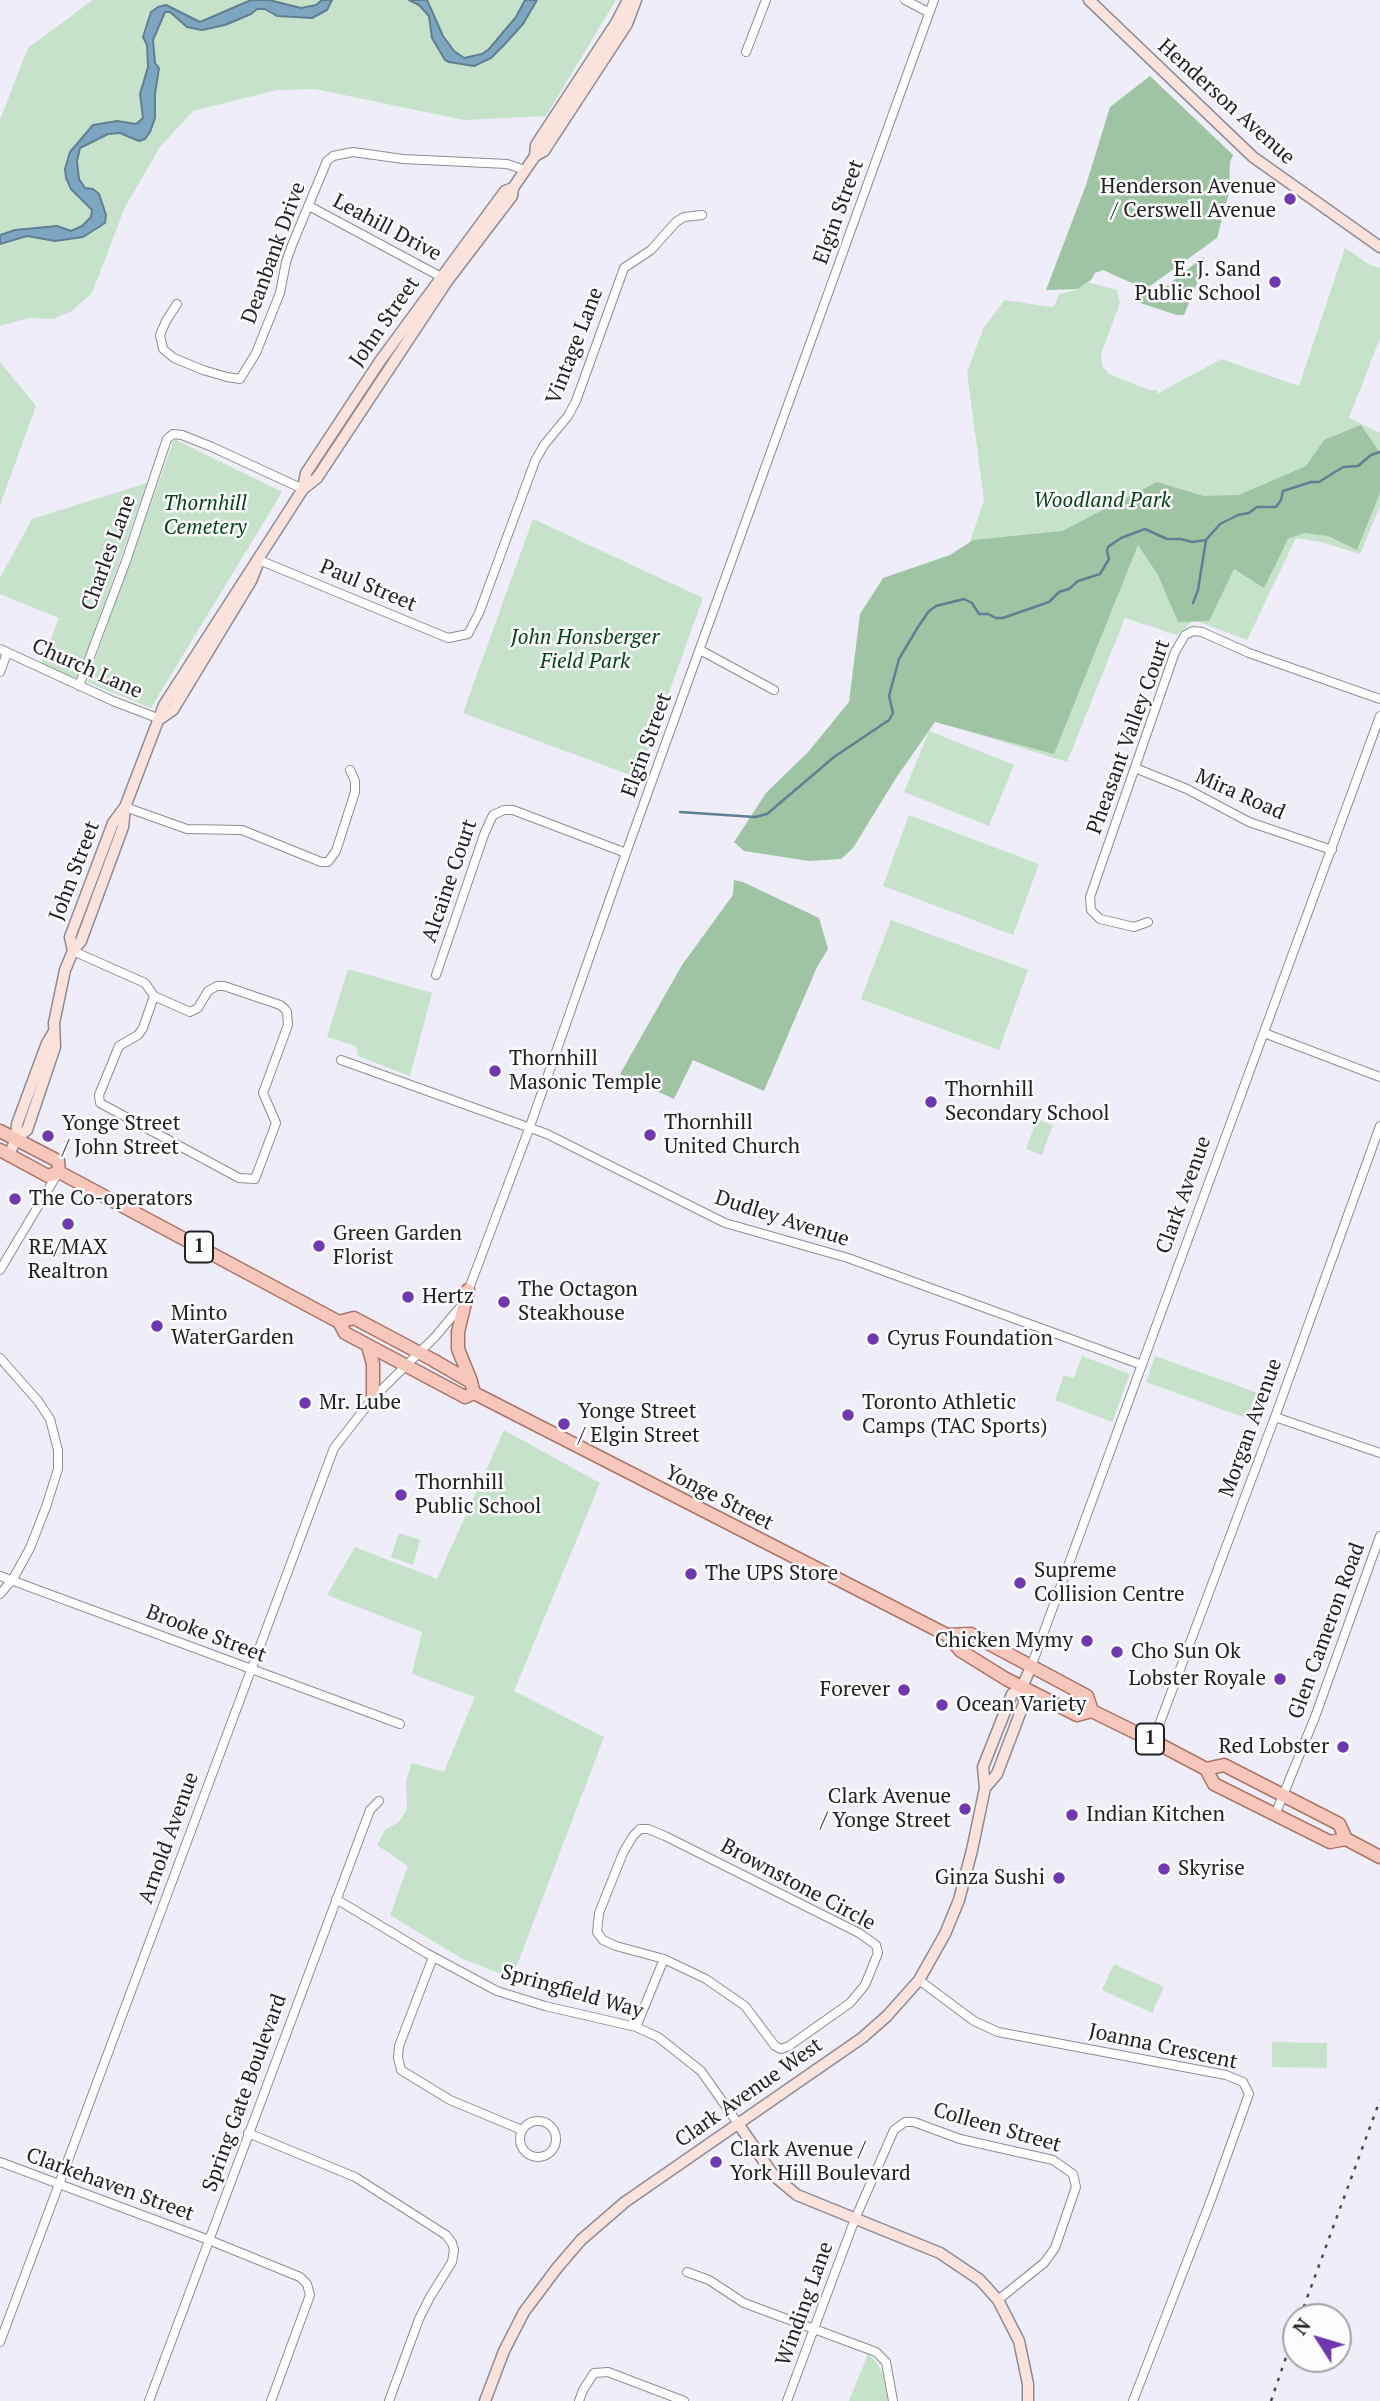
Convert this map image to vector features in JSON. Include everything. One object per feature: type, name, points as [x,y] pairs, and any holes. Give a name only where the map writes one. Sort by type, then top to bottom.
[{"type":"main road","name":"Yonge Street","points":[[0,1131],[58,1161],[59,1172]]},
{"type":"main road","name":"Yonge Street","points":[[5,1153],[48,1176],[59,1172],[339,1322],[345,1333],[465,1397],[473,1388]]},
{"type":"main road","points":[[468,1290],[458,1332],[458,1349],[473,1388]]},
{"type":"main road","name":"Yonge Street","points":[[339,1322],[354,1318],[419,1353],[473,1388],[947,1635],[961,1651],[1022,1687],[1077,1715],[1093,1711],[1153,1741],[1206,1769],[1214,1784],[1330,1842],[1346,1839]]},
{"type":"main road","points":[[368,1346],[373,1364],[373,1398]]},
{"type":"main road","name":"Yonge Street","points":[[947,1635],[971,1634],[1087,1696],[1093,1711]]},
{"type":"main road","name":"Yonge Street","points":[[1206,1769],[1224,1765],[1339,1824],[1346,1839],[1380,1857]]},
{"type":"street","name":"John Street","points":[[535,156],[536,145],[623,12],[628,0]]},
{"type":"street","name":"John Street","points":[[5,1153],[27,1130],[55,1047],[53,1033],[60,990],[72,951],[81,941],[123,827],[125,807],[160,719],[173,710],[303,489],[317,478],[444,278],[512,196],[513,188],[535,156],[544,151],[627,24],[636,0]]},
{"type":"street","points":[[746,52],[766,0]]},
{"type":"street","points":[[905,0],[928,12]]},
{"type":"street","name":"Elgin Street","points":[[405,1365],[458,1310],[468,1290],[529,1129],[934,0]]},
{"type":"street","name":"Henderson Avenue","points":[[1097,3],[1253,157],[1380,247]]},
{"type":"street","name":"Deanbank Drive","points":[[177,304],[160,335],[163,349],[174,358],[203,370],[240,379],[256,353],[281,293],[286,262],[327,161],[341,153],[353,152],[403,159],[507,164],[525,170]]},
{"type":"street","name":"Leahill Drive","points":[[309,206],[444,278]]},
{"type":"street","name":"Vintage Lane","points":[[464,636],[476,620],[535,461],[544,444],[568,416],[579,394],[624,268],[651,250],[676,222],[684,217],[702,215]]},
{"type":"street","name":"Charles Lane","points":[[79,686],[126,561],[167,439],[173,433],[212,447],[303,489]]},
{"type":"street","name":"Paul Street","points":[[259,560],[436,634],[448,638],[464,636]]},
{"type":"street","name":"Pheasant Valley Court","points":[[1148,922],[1134,927],[1100,919],[1091,910],[1090,902],[1175,652],[1185,635],[1194,631],[1202,632],[1249,653],[1380,699]]},
{"type":"street","points":[[700,650],[774,690]]},
{"type":"street","points":[[0,671],[3,651]]},
{"type":"street","name":"Church Lane","points":[[3,651],[160,719]]},
{"type":"street","name":"Clark Avenue","points":[[1022,1687],[1380,716]]},
{"type":"street","name":"Mira Road","points":[[1135,768],[1187,789],[1249,822],[1332,850]]},
{"type":"street","points":[[125,807],[187,829],[242,830],[321,862],[328,862],[336,851],[355,792],[355,780],[351,770]]},
{"type":"street","name":"Alcaine Court","points":[[436,975],[493,815],[504,810],[513,810],[626,853]]},
{"type":"street","points":[[72,951],[145,983],[154,996],[194,1012],[208,991],[224,986],[280,1005],[287,1012],[288,1025],[263,1093],[276,1123],[255,1179],[239,1178],[100,1103],[99,1095],[120,1046],[138,1035],[143,1028],[154,996]]},
{"type":"street","points":[[1264,1033],[1380,1077]]},
{"type":"street","name":"Dudley Avenue","points":[[341,1060],[547,1134],[725,1223],[848,1258],[1142,1365]]},
{"type":"street","name":"Morgan Avenue","points":[[1153,1741],[1275,1417],[1380,1126]]},
{"type":"street","points":[[0,1270],[59,1172]]},
{"type":"street","points":[[0,1594],[13,1579],[30,1548],[58,1469],[58,1450],[50,1419],[38,1401],[1,1360]]},
{"type":"street","name":"Arnold Avenue","points":[[0,2342],[334,1448],[373,1398],[405,1365]]},
{"type":"street","points":[[1275,1417],[1380,1453]]},
{"type":"street","name":"Glen Cameron Road","points":[[1275,1815],[1315,1717],[1380,1536]]},
{"type":"street","name":"Brooke Street","points":[[0,1576],[400,1724]]},
{"type":"street","name":"Clark Avenue West","points":[[485,2401],[504,2351],[524,2312],[582,2240],[625,2202],[862,2038],[887,2016],[919,1980],[945,1934],[959,1900],[985,1788],[983,1767],[1012,1694],[1022,1687]]},
{"type":"street","name":"Clark Avenue West","points":[[985,1788],[998,1774],[1023,1706],[1022,1687]]},
{"type":"street","name":"Spring Gate Boulevard","points":[[149,2401],[370,1810],[379,1801]]},
{"type":"street","name":"Brownstone Circle","points":[[640,1829],[648,1829],[665,1836],[859,1933],[876,1945],[878,1953],[865,1985],[850,2003],[781,2049],[775,2046],[745,2006],[706,1979],[664,1959],[616,1946],[603,1940],[597,1932],[599,1913],[614,1874],[633,1836],[640,1829]]},
{"type":"street","name":"Springfield Way","points":[[336,1899],[433,1957],[497,1991],[530,2002],[636,2027],[667,2042],[701,2071],[739,2125]]},
{"type":"street","points":[[433,1957],[399,2046],[401,2070],[450,2100],[522,2130]]},
{"type":"street","points":[[636,2027],[664,1959]]},
{"type":"street","name":"Joanna Crescent","points":[[919,1980],[974,2021],[998,2032],[1226,2075],[1243,2082],[1249,2094],[1133,2401]]},
{"type":"street","name":"Colleen Street","points":[[855,2219],[894,2130],[905,2122],[914,2122],[960,2139],[1053,2160],[1064,2166],[1073,2174],[1076,2186],[1055,2248],[1044,2263],[998,2300]]},
{"type":"street","points":[[530,2123],[547,2123],[552,2127],[556,2138],[552,2150],[537,2157],[526,2152],[520,2143],[522,2130],[530,2123]]},
{"type":"street","points":[[739,2125],[774,2176],[785,2186],[811,2202],[940,2253],[980,2280],[998,2300],[1019,2342],[1028,2384],[1028,2401]]},
{"type":"street","points":[[248,2133],[355,2177],[446,2235],[452,2243],[452,2262],[424,2308],[388,2401]]},
{"type":"street","name":"Clarkehaven Street","points":[[0,2162],[300,2277],[307,2284],[310,2295],[271,2401]]},
{"type":"street","name":"Winding Lane","points":[[788,2401],[855,2219]]},
{"type":"street","points":[[687,2272],[709,2280],[744,2302],[876,2352],[886,2362],[893,2401]]},
{"type":"street","points":[[579,2401],[594,2373],[608,2372],[684,2401]]},
{"type":"green space","points":[[93,0],[616,0],[546,116],[464,120],[315,89],[277,90],[193,111],[160,147],[125,207],[92,293],[72,311],[53,319],[29,318],[0,326],[0,120],[28,48]]},
{"type":"green space","points":[[1150,76],[1233,155],[1230,162],[1229,193],[1217,238],[1150,286],[1143,288],[1103,270],[1095,273],[1091,280],[1077,289],[1046,290],[1086,185],[1110,107]]},
{"type":"green space","name":"Woodland Park","points":[[1345,248],[1370,265],[1380,268],[1380,338],[1349,418],[1380,433],[1380,506],[1360,554],[1321,542],[1296,538],[1247,640],[1194,620],[1177,635],[1125,618],[1067,762],[913,714],[984,500],[967,372],[984,327],[1005,300],[1050,307],[1054,306],[1059,294],[1076,290],[1087,282],[1117,290],[1120,303],[1101,354],[1102,366],[1109,374],[1149,390],[1157,390],[1157,394],[1221,359],[1299,386]]},
{"type":"green space","points":[[1203,257],[1206,261],[1184,315],[1134,301],[1164,288]]},
{"type":"green space","points":[[0,362],[36,406],[0,505]]},
{"type":"green space","points":[[1361,425],[1380,453],[1380,493],[1357,550],[1328,536],[1304,533],[1288,539],[1264,588],[1234,569],[1209,621],[1178,622],[1158,575],[1138,545],[1054,754],[935,722],[896,778],[853,848],[841,859],[809,861],[744,851],[734,842],[766,793],[809,751],[849,702],[860,614],[883,578],[950,555],[973,540],[1062,531],[1157,482],[1204,496],[1239,495],[1306,466],[1324,440]]},
{"type":"green space","name":"Thornhill Cemetery","points":[[174,439],[282,492],[151,708],[87,682]]},
{"type":"green space","points":[[147,483],[78,679],[41,664],[59,618],[0,594],[0,578],[32,519]]},
{"type":"green space","name":"John Honsberger Field Park","points":[[533,519],[703,598],[638,778],[463,713]]},
{"type":"green space","points":[[929,731],[1014,765],[989,826],[904,792]]},
{"type":"green space","points":[[909,815],[1039,864],[1013,935],[883,886]]},
{"type":"green space","points":[[734,880],[819,918],[828,949],[817,967],[764,1091],[693,1060],[674,1099],[620,1074],[682,965],[733,895]]},
{"type":"green space","points":[[891,920],[1028,970],[999,1050],[861,999]]},
{"type":"green space","points":[[348,969],[432,993],[410,1076],[358,1056],[356,1046],[327,1037]]},
{"type":"green space","points":[[1037,1119],[1053,1125],[1042,1155],[1026,1149]]},
{"type":"green space","points":[[1082,1356],[1130,1374],[1112,1422],[1055,1400],[1064,1375],[1074,1378]]},
{"type":"green space","points":[[1155,1356],[1269,1397],[1260,1423],[1146,1382]]},
{"type":"green space","points":[[504,1430],[600,1483],[514,1691],[604,1737],[512,1978],[463,1959],[390,1915],[408,1866],[377,1845],[385,1830],[399,1822],[407,1809],[406,1781],[412,1763],[444,1772],[475,1697],[412,1674],[422,1632],[327,1595],[355,1547],[437,1579]]},
{"type":"green space","points":[[399,1533],[420,1540],[413,1565],[391,1557]]},
{"type":"green space","points":[[1114,1964],[1164,1987],[1152,2013],[1102,1990]]},
{"type":"green space","points":[[1272,2042],[1327,2043],[1327,2068],[1272,2067]]},
{"type":"green space","points":[[868,2354],[883,2374],[888,2401],[849,2401]]},
{"type":"water","points":[[251,0],[269,0],[301,8],[316,5],[322,0],[332,0],[327,10],[312,18],[277,16],[265,9],[257,9],[225,25],[202,30],[187,27],[170,12],[165,12],[153,40],[155,63],[159,68],[155,118],[150,132],[145,139],[139,141],[120,133],[108,134],[80,148],[77,161],[79,179],[85,188],[93,189],[99,194],[106,215],[105,223],[83,237],[55,241],[27,236],[0,244],[0,235],[15,230],[57,226],[71,231],[82,226],[91,217],[92,210],[71,189],[65,169],[70,152],[93,125],[117,121],[136,124],[143,118],[140,94],[148,67],[147,45],[143,37],[151,12],[166,5],[200,22]]},
{"type":"water","points":[[409,0],[427,0],[443,36],[454,51],[464,58],[482,54],[489,49],[516,17],[525,0],[537,0],[523,24],[504,45],[491,58],[474,66],[445,60],[432,38],[429,16],[419,5]]},
{"type":"waterway","points":[[1193,603],[1198,590],[1206,540],[1220,524],[1249,513],[1257,507],[1276,507],[1283,491],[1319,482],[1343,467],[1358,466],[1371,455],[1380,452]]},
{"type":"waterway","points":[[680,812],[755,817],[767,814],[834,757],[889,720],[893,713],[889,696],[899,659],[929,611],[936,606],[964,599],[972,603],[979,614],[1003,618],[1049,602],[1059,592],[1069,589],[1078,581],[1100,574],[1109,559],[1108,547],[1121,538],[1145,529],[1167,539],[1192,542],[1206,540]]},
{"type":"railway","points":[[1305,2303],[1380,2100]]},
{"type":"railway","points":[[1271,2401],[1282,2369]]},
{"type":"place","name":"Henderson Avenue / Cerswell Avenue","points":[[1290,199]]},
{"type":"place","name":"E. J. Sand Public School","points":[[1275,282]]},
{"type":"place","name":"Thornhill Masonic Temple","points":[[495,1071]]},
{"type":"place","name":"Thornhill Secondary School","points":[[931,1102]]},
{"type":"place","name":"Thornhill United Church","points":[[650,1135]]},
{"type":"place","name":"Yonge Street / John Street","points":[[48,1136]]},
{"type":"place","name":"The Co-operators","points":[[15,1199]]},
{"type":"place","name":"RE/MAX Realtron","points":[[68,1224]]},
{"type":"place","name":"Green Garden Florist","points":[[319,1246]]},
{"type":"place","name":"Hertz","points":[[408,1297]]},
{"type":"place","name":"The Octagon Steakhouse","points":[[504,1302]]},
{"type":"place","name":"Minto WaterGarden","points":[[157,1326]]},
{"type":"place","name":"Cyrus Foundation","points":[[873,1339]]},
{"type":"place","name":"Mr. Lube","points":[[305,1403]]},
{"type":"place","name":"Toronto Athletic Camps (TAC Sports)","points":[[848,1415]]},
{"type":"place","name":"Yonge Street / Elgin Street","points":[[564,1424]]},
{"type":"place","name":"Thornhill Public School","points":[[401,1495]]},
{"type":"place","name":"The UPS Store","points":[[691,1574]]},
{"type":"place","name":"Supreme Collision Centre","points":[[1020,1583]]},
{"type":"place","name":"Chicken Mymy","points":[[1087,1641]]},
{"type":"place","name":"Cho Sun Ok","points":[[1117,1652]]},
{"type":"place","name":"Lobster Royale","points":[[1280,1679]]},
{"type":"place","name":"Forever","points":[[904,1690]]},
{"type":"place","name":"Ocean Variety","points":[[942,1705]]},
{"type":"place","name":"Red Lobster","points":[[1343,1747]]},
{"type":"place","name":"Clark Avenue / Yonge Street","points":[[965,1809]]},
{"type":"place","name":"Indian Kitchen","points":[[1072,1815]]},
{"type":"place","name":"Skyrise","points":[[1164,1869]]},
{"type":"place","name":"Ginza Sushi","points":[[1059,1878]]},
{"type":"place","name":"Clark Avenue / York Hill Boulevard","points":[[716,2162]]}]
